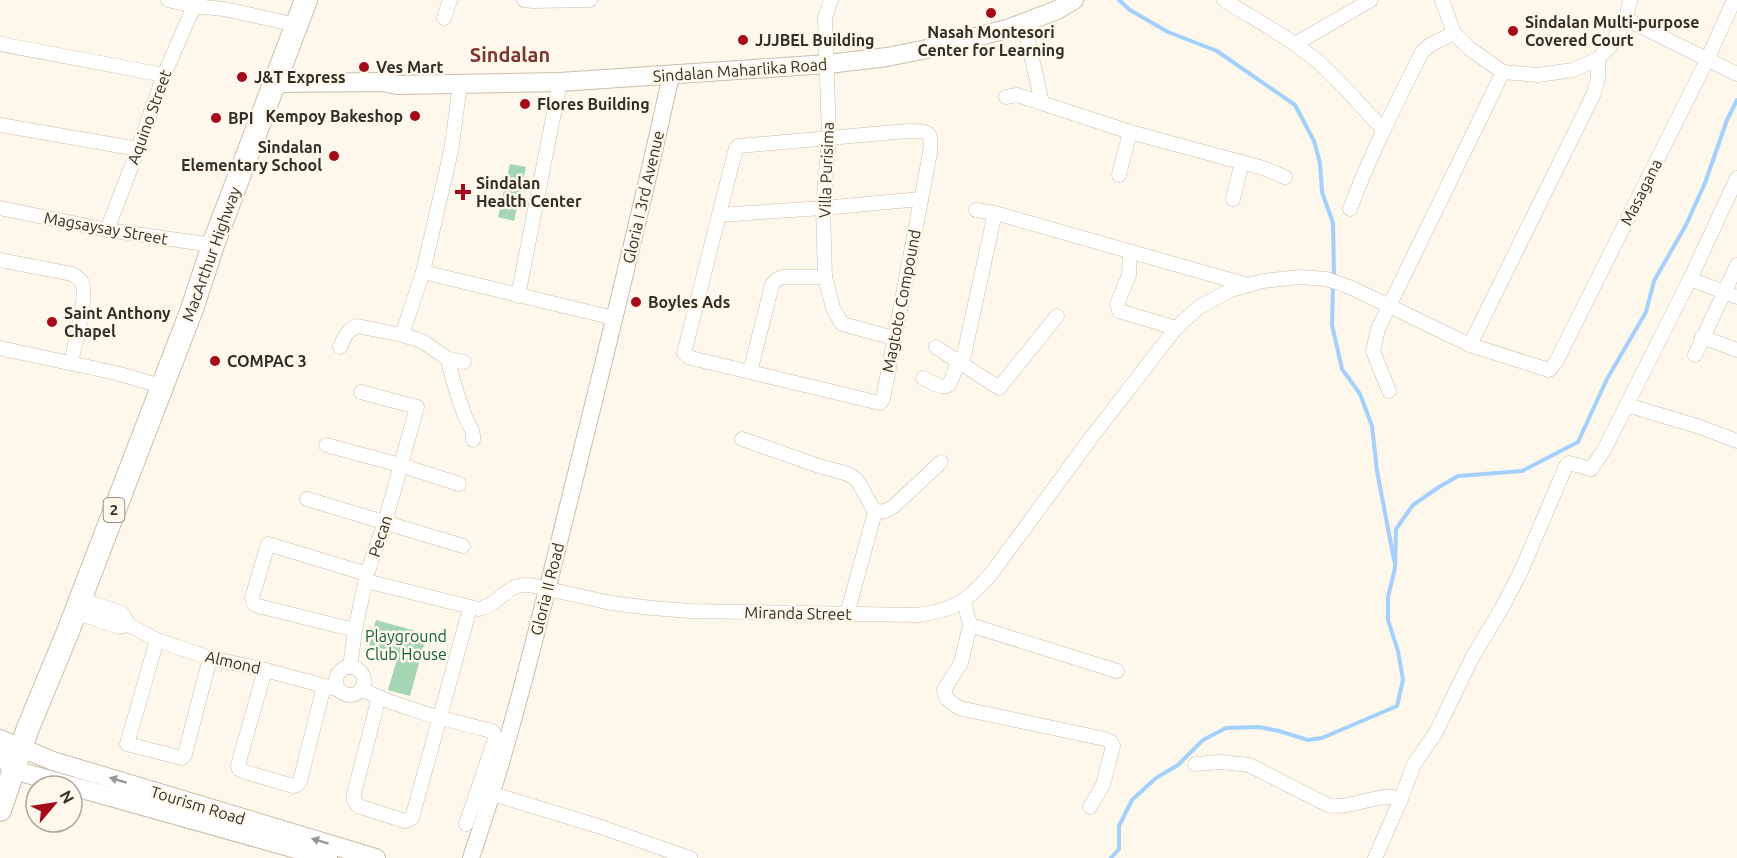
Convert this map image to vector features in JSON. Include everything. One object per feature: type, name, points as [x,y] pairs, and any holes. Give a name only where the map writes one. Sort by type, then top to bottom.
[{"type":"highway","name":"MacArthur Highway","points":[[0,810],[12,757],[78,606],[192,309],[213,245],[306,0]]},
{"type":"main road","name":"Sindalan Maharlika Road","points":[[273,87],[354,93],[386,91],[397,85],[560,82],[828,64],[887,57],[932,48],[1024,23],[1057,10],[1074,0]]},
{"type":"main road","points":[[0,740],[12,757]]},
{"type":"main road","name":"Tourism Road","points":[[12,757],[47,774]]},
{"type":"main road","name":"Tourism Road","points":[[12,757],[53,761],[376,858]]},
{"type":"main road","name":"Tourism Road","points":[[84,790],[328,858]]},
{"type":"street","points":[[168,0],[194,6],[224,4],[297,25]]},
{"type":"street","points":[[444,18],[450,0]]},
{"type":"street","points":[[530,0],[588,0]]},
{"type":"street","name":"Villa Purisima","points":[[831,0],[825,17],[829,138],[823,208],[825,277],[833,308],[842,324],[894,338]]},
{"type":"street","points":[[1224,0],[1295,44],[1331,74],[1383,129]]},
{"type":"street","points":[[1295,44],[1371,0]]},
{"type":"street","points":[[1442,0],[1454,33],[1470,49],[1503,72],[1538,75],[1574,70],[1598,59],[1610,46],[1626,19],[1630,0]]},
{"type":"street","name":"Masagana","points":[[1470,345],[1549,370],[1556,362],[1707,60],[1734,0]]},
{"type":"street","name":"Aquino Street","points":[[107,230],[164,75],[194,6]]},
{"type":"street","points":[[1626,19],[1736,73]]},
{"type":"street","points":[[1024,23],[1042,103]]},
{"type":"street","points":[[1350,209],[1383,129],[1422,52],[1430,45],[1454,33]]},
{"type":"street","points":[[0,44],[164,75]]},
{"type":"street","points":[[1388,306],[1470,345],[1594,93],[1598,77],[1598,59]]},
{"type":"street","points":[[1389,391],[1373,351],[1378,328],[1503,72]]},
{"type":"street","name":"Gloria I 3rd Avenue","points":[[614,318],[671,75]]},
{"type":"street","points":[[518,296],[560,82]]},
{"type":"street","points":[[402,335],[423,272],[452,151],[460,85]]},
{"type":"street","points":[[1006,97],[1017,95],[1131,132],[1242,162],[1286,177]]},
{"type":"street","points":[[0,125],[138,149]]},
{"type":"street","name":"Magtoto Compound","points":[[750,372],[880,403],[883,399],[931,138],[925,132],[907,131],[829,138]]},
{"type":"street","points":[[1119,175],[1131,132]]},
{"type":"street","points":[[825,277],[782,277],[772,285],[750,372],[691,358],[684,353],[736,148],[829,138]]},
{"type":"street","points":[[1233,200],[1242,162]]},
{"type":"street","points":[[1376,858],[1414,764],[1435,734],[1472,658],[1522,569],[1566,466],[1569,463],[1591,469],[1604,450],[1690,279],[1737,178]]},
{"type":"street","points":[[719,215],[921,199]]},
{"type":"street","name":"Magsaysay Street","points":[[0,208],[107,230],[213,245]]},
{"type":"street","points":[[976,210],[995,213],[1248,285]]},
{"type":"street","points":[[923,378],[940,388],[945,387],[950,384],[960,363],[995,213]]},
{"type":"street","points":[[1130,252],[1129,275],[1117,304],[1119,311],[1176,328]]},
{"type":"street","points":[[0,260],[72,274],[81,280],[84,286],[82,309],[71,363]]},
{"type":"street","points":[[1695,355],[1702,337],[1730,295],[1737,266]]},
{"type":"street","points":[[423,272],[614,318]]},
{"type":"street","name":"Miranda Street","points":[[470,608],[487,607],[506,591],[521,584],[611,603],[700,611],[924,614],[945,610],[964,601],[991,574],[1090,438],[1176,328],[1199,307],[1231,290],[1263,281],[1290,278],[1334,281],[1388,306]]},
{"type":"street","points":[[1690,279],[1730,295]]},
{"type":"street","points":[[936,347],[999,388],[1057,316]]},
{"type":"street","name":"Gloria II Road","points":[[471,858],[516,715],[543,588],[614,318]]},
{"type":"street","points":[[340,347],[346,334],[351,328],[357,326],[422,341],[448,359],[464,362]]},
{"type":"street","points":[[1702,337],[1737,350]]},
{"type":"street","points":[[0,348],[116,373],[161,386]]},
{"type":"street","points":[[448,359],[467,421],[474,433],[473,441]]},
{"type":"street","name":"Pecan","points":[[350,667],[366,578],[385,522],[417,407],[361,392]]},
{"type":"street","points":[[1627,405],[1737,441]]},
{"type":"street","points":[[742,439],[848,474],[862,487],[874,512],[847,614]]},
{"type":"street","points":[[326,445],[459,484]]},
{"type":"street","points":[[874,512],[885,511],[894,506],[941,462]]},
{"type":"street","points":[[307,499],[463,546]]},
{"type":"street","points":[[355,630],[254,604],[252,598],[268,544],[366,578],[470,608],[412,818],[405,821],[358,806],[354,801],[379,697]]},
{"type":"street","points":[[964,601],[970,625],[962,663],[944,690],[947,699],[959,708],[1111,742],[1113,746],[1103,785],[1090,807]]},
{"type":"street","name":"Almond","points":[[78,606],[119,627],[129,625],[157,640],[210,658],[340,690]]},
{"type":"street","points":[[970,625],[1117,671]]},
{"type":"street","points":[[157,640],[127,744],[182,758],[185,754],[210,658]]},
{"type":"street","points":[[350,667],[358,670],[364,681],[361,689],[351,694],[340,690],[337,677],[342,670],[350,667]]},
{"type":"street","points":[[265,670],[238,765],[242,771],[293,786],[300,781],[324,686]]},
{"type":"street","points":[[361,689],[440,717],[492,731],[495,734],[466,824]]},
{"type":"street","points":[[1195,764],[1221,762],[1249,765],[1328,805],[1346,806],[1387,796],[1401,799]]},
{"type":"street","points":[[493,794],[598,826],[690,858]]},
{"type":"green space","points":[[510,164],[526,167],[514,221],[498,217]]},
{"type":"green space","name":"Playground Club House","points":[[376,620],[427,634],[410,696],[388,690],[397,659],[368,650]]},
{"type":"waterway","points":[[1119,0],[1130,10],[1168,32],[1217,51],[1295,105],[1314,141],[1320,163],[1322,192],[1333,223],[1334,277]]},
{"type":"waterway","points":[[1111,858],[1119,849],[1119,826],[1132,800],[1156,778],[1178,765],[1203,740],[1226,728],[1259,727],[1308,740],[1322,738],[1397,706],[1403,680],[1398,651],[1388,620],[1388,597],[1395,568],[1396,529],[1413,505],[1458,476],[1522,471],[1578,442],[1607,379],[1646,312],[1654,281],[1686,225],[1737,100]]},
{"type":"waterway","points":[[1333,284],[1332,325],[1342,369],[1360,394],[1372,426],[1377,471],[1394,560]]},
{"type":"place","name":"Nasah Montesori Center for Learning","points":[[991,13]]},
{"type":"place","name":"Sindalan Multi-purpose Covered Court","points":[[1513,31]]},
{"type":"place","name":"JJJBEL Building","points":[[743,40]]},
{"type":"place","name":"Ves Mart","points":[[364,67]]},
{"type":"place","name":"J&T Express","points":[[242,77]]},
{"type":"place","name":"Flores Building","points":[[525,104]]},
{"type":"place","name":"Kempoy Bakeshop","points":[[415,116]]},
{"type":"place","name":"BPI","points":[[216,118]]},
{"type":"place","name":"Sindalan Elementary School","points":[[334,156]]},
{"type":"place","name":"Sindalan Health Center","points":[[463,192]]},
{"type":"place","name":"Boyles Ads","points":[[636,302]]},
{"type":"place","name":"Saint Anthony Chapel","points":[[52,322]]},
{"type":"place","name":"COMPAC 3","points":[[215,361]]},
{"type":"district","name":"Sindalan","points":[[510,55]]}]
